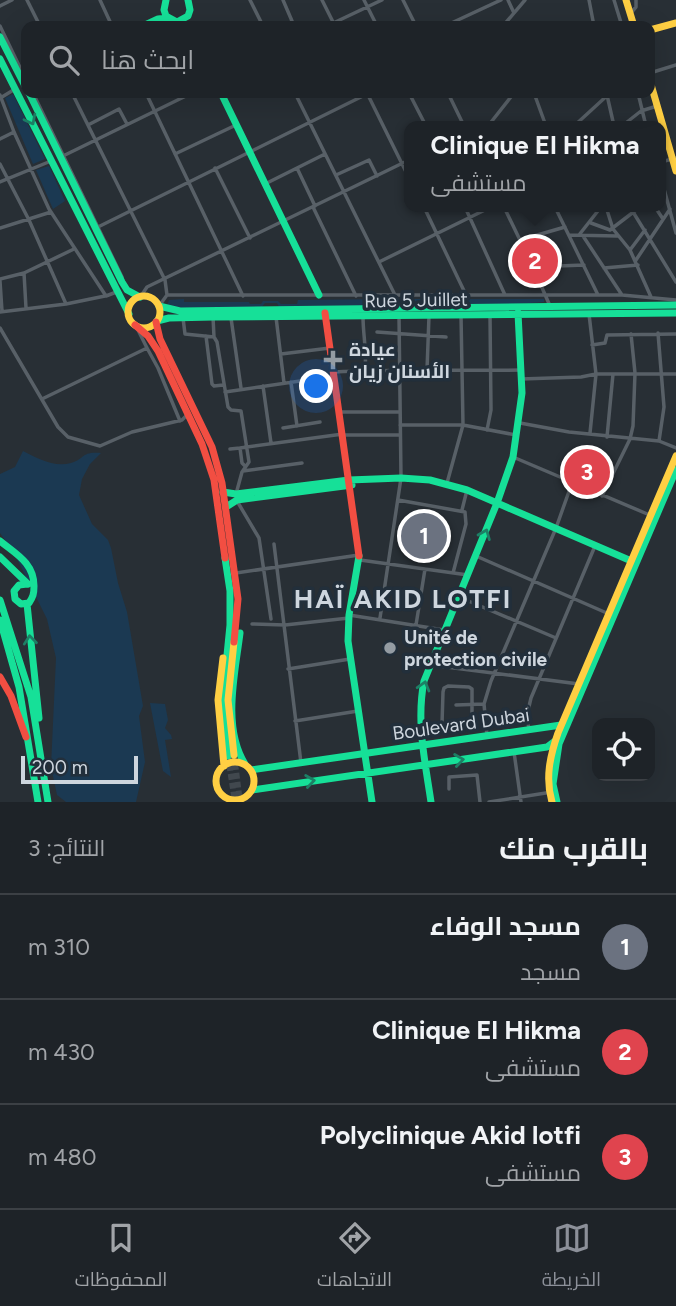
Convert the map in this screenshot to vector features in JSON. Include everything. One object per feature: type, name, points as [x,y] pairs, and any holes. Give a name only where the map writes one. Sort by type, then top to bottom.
[{"type":"main road","points":[[166,0],[166,15]]},
{"type":"main road","points":[[626,0],[632,21]]},
{"type":"main road","points":[[185,21],[191,2]]},
{"type":"main road","points":[[154,21],[166,15]]},
{"type":"main road","points":[[166,15],[180,21]]},
{"type":"main road","points":[[655,29],[676,23]]},
{"type":"main road","points":[[0,37],[21,74]]},
{"type":"main road","points":[[0,59],[129,314],[135,325],[155,345],[202,444],[214,480],[229,582],[230,625],[223,702],[231,756],[228,700],[238,599]]},
{"type":"main road","points":[[15,89],[21,88]]},
{"type":"main road","points":[[33,98],[122,282],[127,290],[141,297],[152,298],[159,306],[157,322],[160,339],[212,447],[226,508],[241,624],[233,709],[238,753],[254,779],[246,802]]},
{"type":"main road","points":[[224,98],[319,295]]},
{"type":"main road","points":[[655,98],[662,121]]},
{"type":"main road","points":[[666,134],[676,171]]},
{"type":"main road","points":[[129,314],[132,302],[141,297]]},
{"type":"main road","name":"Rue 5 Juillet","points":[[159,306],[180,311],[326,313],[676,313]]},
{"type":"main road","name":"Rue 5 Juillet","points":[[157,322],[183,318],[276,317],[326,313],[363,316],[399,312],[429,316],[489,315],[550,308],[676,306]]},
{"type":"main road","points":[[431,802],[420,720],[420,699],[513,457],[519,423],[521,379],[517,312]]},
{"type":"main road","points":[[326,313],[352,483],[360,557],[349,617],[350,659],[372,802]]},
{"type":"main road","points":[[135,325],[146,328],[157,322]]},
{"type":"main road","points":[[654,517],[676,456]]},
{"type":"main road","points":[[555,744],[676,470]]},
{"type":"main road","points":[[223,492],[236,497],[401,478],[447,483],[634,562]]},
{"type":"main road","points":[[226,508],[236,497]]},
{"type":"main road","points":[[0,541],[31,567],[36,581],[30,587]]},
{"type":"main road","points":[[0,558],[30,587],[33,599],[26,604]]},
{"type":"main road","points":[[16,572],[18,580],[14,594],[17,601],[26,604]]},
{"type":"main road","points":[[15,588],[19,585],[30,587]]},
{"type":"main road","points":[[0,600],[31,697],[40,782]]},
{"type":"main road","points":[[26,604],[41,734],[38,802]]},
{"type":"main road","points":[[0,620],[21,688],[40,782]]},
{"type":"main road","points":[[224,766],[218,700],[221,667],[230,625]]},
{"type":"main road","points":[[0,677],[24,728],[48,802]]},
{"type":"main road","points":[[555,802],[548,775],[555,744],[561,725],[582,684]]},
{"type":"main road","name":"Boulevard Dubai","points":[[248,767],[301,763],[561,725]]},
{"type":"main road","points":[[532,729],[550,730],[555,744]]},
{"type":"main road","points":[[248,767],[234,763],[224,766],[216,775],[215,784],[225,800],[242,798],[251,792],[367,772],[555,744]]},
{"type":"street","points":[[0,6],[12,0]]},
{"type":"street","points":[[27,0],[38,21]]},
{"type":"street","points":[[100,0],[110,21]]},
{"type":"street","points":[[250,0],[260,21]]},
{"type":"street","points":[[283,0],[291,21]]},
{"type":"street","points":[[322,0],[332,21]]},
{"type":"street","points":[[364,0],[374,21]]},
{"type":"street","points":[[341,21],[382,0]]},
{"type":"street","points":[[403,0],[414,21]]},
{"type":"street","points":[[457,21],[501,0]]},
{"type":"street","points":[[508,0],[514,13]]},
{"type":"street","points":[[507,21],[525,0]]},
{"type":"street","points":[[589,0],[593,21]]},
{"type":"street","points":[[614,0],[620,21]]},
{"type":"street","points":[[630,14],[636,7],[636,0]]},
{"type":"street","points":[[0,26],[21,72]]},
{"type":"street","points":[[655,71],[676,65]]},
{"type":"street","points":[[15,89],[0,97],[14,132],[51,212],[106,296]]},
{"type":"street","points":[[34,98],[100,226],[120,269],[122,282]]},
{"type":"street","points":[[75,98],[165,280],[167,295],[159,306]]},
{"type":"street","points":[[148,98],[243,296]]},
{"type":"street","points":[[64,156],[182,98]]},
{"type":"street","points":[[298,98],[395,295],[399,312],[401,478],[380,618]]},
{"type":"street","points":[[100,226],[358,98]]},
{"type":"street","points":[[370,98],[404,168]]},
{"type":"street","points":[[412,98],[423,121]]},
{"type":"street","points":[[450,98],[462,121]]},
{"type":"street","points":[[492,121],[510,98]]},
{"type":"street","points":[[536,98],[544,121]]},
{"type":"street","points":[[580,121],[603,98]]},
{"type":"street","points":[[609,98],[613,121]]},
{"type":"street","points":[[639,98],[644,121]]},
{"type":"street","points":[[628,121],[641,111],[657,106]]},
{"type":"street","points":[[88,124],[119,109],[127,124]]},
{"type":"street","points":[[175,155],[237,124]]},
{"type":"street","points":[[0,139],[14,132]]},
{"type":"street","points":[[265,184],[325,154]]},
{"type":"street","points":[[336,175],[369,160],[377,176]]},
{"type":"street","points":[[0,182],[51,161]]},
{"type":"street","points":[[0,164],[29,219],[66,304]]},
{"type":"street","points":[[141,297],[144,289],[402,164]]},
{"type":"street","points":[[215,168],[250,238]]},
{"type":"street","points":[[297,168],[356,296]]},
{"type":"street","points":[[666,195],[676,233]]},
{"type":"street","points":[[637,263],[670,209]]},
{"type":"street","points":[[0,228],[51,212]]},
{"type":"street","points":[[426,212],[466,295]]},
{"type":"street","points":[[468,212],[505,295]]},
{"type":"street","points":[[379,262],[479,212]]},
{"type":"street","points":[[506,212],[550,308]]},
{"type":"street","points":[[558,212],[598,295]]},
{"type":"street","points":[[581,235],[600,212]]},
{"type":"street","points":[[606,212],[617,236],[630,250],[637,263],[651,297]]},
{"type":"street","points":[[590,223],[608,230],[613,229],[634,212],[676,282]]},
{"type":"street","points":[[658,212],[663,219]]},
{"type":"street","points":[[520,240],[565,226]]},
{"type":"street","points":[[630,250],[645,230]]},
{"type":"street","points":[[569,235],[617,236]]},
{"type":"street","points":[[581,235],[622,295]]},
{"type":"street","points":[[74,249],[23,273],[0,280],[1,311],[66,304],[119,291]]},
{"type":"street","points":[[604,268],[637,263]]},
{"type":"street","points":[[533,267],[584,265]]},
{"type":"street","points":[[23,273],[26,308]]},
{"type":"street","points":[[167,295],[622,295],[676,300]]},
{"type":"street","points":[[589,314],[596,374],[590,433]]},
{"type":"street","points":[[447,483],[463,425],[461,315]]},
{"type":"street","points":[[487,430],[491,410],[489,315]]},
{"type":"street","points":[[363,316],[363,337],[367,350],[365,370]]},
{"type":"street","points":[[427,370],[429,316]]},
{"type":"street","points":[[213,317],[223,385],[229,409],[241,411],[249,462],[244,468],[236,497],[260,538],[271,619]]},
{"type":"street","points":[[232,317],[241,389]]},
{"type":"street","points":[[276,317],[284,383]]},
{"type":"street","points":[[183,318],[185,334],[214,337]]},
{"type":"street","points":[[135,325],[158,368],[180,421]]},
{"type":"street","points":[[0,328],[58,427],[68,437],[100,446],[132,432],[180,421],[188,414]]},
{"type":"street","points":[[377,332],[446,337]]},
{"type":"street","points":[[658,333],[664,414],[659,441]]},
{"type":"street","points":[[602,496],[630,439],[633,426],[635,373],[631,334]]},
{"type":"street","points":[[592,345],[605,343],[607,335],[676,334]]},
{"type":"street","points":[[206,336],[212,384],[223,385]]},
{"type":"street","points":[[43,399],[147,348]]},
{"type":"street","points":[[281,354],[330,348]]},
{"type":"street","points":[[225,392],[365,370],[521,370]]},
{"type":"street","points":[[521,379],[596,374],[676,374]]},
{"type":"street","points":[[607,437],[613,374]]},
{"type":"street","points":[[291,382],[296,426]]},
{"type":"street","points":[[263,386],[271,443]]},
{"type":"street","points":[[340,412],[400,412]]},
{"type":"street","points":[[283,428],[320,422]]},
{"type":"street","points":[[519,423],[607,437],[659,441],[676,448]]},
{"type":"street","points":[[400,425],[463,425],[517,435]]},
{"type":"street","points":[[230,449],[343,435],[400,435]]},
{"type":"street","points":[[240,448],[244,468]]},
{"type":"street","points":[[513,457],[654,517]]},
{"type":"street","points":[[244,468],[302,463]]},
{"type":"street","points":[[486,736],[484,704],[572,483]]},
{"type":"street","points":[[462,510],[467,490]]},
{"type":"street","points":[[398,500],[462,510],[467,515],[453,573]]},
{"type":"street","points":[[274,544],[301,763]]},
{"type":"street","points":[[532,729],[528,706],[595,545]]},
{"type":"street","points":[[475,556],[612,615]]},
{"type":"street","points":[[236,573],[360,557],[468,575]]},
{"type":"street","points":[[416,625],[425,569]]},
{"type":"street","points":[[459,597],[556,638]]},
{"type":"street","points":[[252,624],[285,625],[349,617],[380,618],[445,631]]},
{"type":"street","points":[[288,669],[350,659]]},
{"type":"street","points":[[431,665],[582,684]]},
{"type":"street","points":[[444,688],[471,688],[472,705],[470,724],[442,724],[444,688]]},
{"type":"street","points":[[456,705],[484,704]]},
{"type":"street","points":[[295,721],[358,711]]},
{"type":"street","points":[[514,752],[520,799]]},
{"type":"street","points":[[449,789],[448,778],[477,775],[480,802]]},
{"type":"street","points":[[489,802],[551,792]]},
{"type":"shaded area","points":[[13,94],[45,159],[33,164],[5,98]]},
{"type":"shaded area","points":[[49,166],[65,201],[53,209],[36,170]]},
{"type":"shaded area","points":[[184,299],[184,302],[250,304],[261,304],[263,301],[297,304],[298,300],[395,299],[395,302],[403,302],[404,299],[544,299],[544,302],[504,305],[279,307],[277,303],[265,303],[262,307],[167,306],[169,300]]},
{"type":"shaded area","points":[[23,451],[46,462],[58,464],[71,463],[86,454],[101,453],[90,464],[82,479],[79,495],[92,524],[108,540],[127,612],[143,706],[139,716],[145,762],[136,802],[66,802],[57,795],[51,767],[56,658],[47,619],[14,553],[0,533],[0,474],[15,467]]},
{"type":"shaded area","points":[[150,703],[165,704],[168,720],[165,728],[172,739],[165,740],[171,777],[163,771]]},
{"type":"tunnel","points":[[234,755],[240,802]]},
{"type":"tunnel","points":[[228,756],[235,802]]},
{"type":"traffic: fast","points":[[166,0],[166,16],[175,21]]},
{"type":"traffic: fast","points":[[179,21],[188,16],[188,0]]},
{"type":"traffic: fast","points":[[154,21],[167,18]]},
{"type":"traffic: fast","points":[[0,37],[21,78]]},
{"type":"traffic: fast","points":[[0,59],[129,314]]},
{"type":"traffic: fast","points":[[31,98],[122,282],[127,290],[140,297]]},
{"type":"traffic: fast","points":[[223,98],[319,295]]},
{"type":"traffic: fast","points":[[159,306],[180,311],[676,305]]},
{"type":"traffic: fast","points":[[431,802],[421,726],[424,681],[497,503],[513,457],[522,393],[518,313]]},
{"type":"traffic: fast","points":[[157,321],[169,318],[213,317],[676,313]]},
{"type":"traffic: fast","points":[[557,802],[553,784],[559,744],[676,470]]},
{"type":"traffic: fast","points":[[223,492],[236,494],[349,480],[430,480],[467,490],[636,563]]},
{"type":"traffic: fast","points":[[226,507],[237,500],[352,485]]},
{"type":"traffic: fast","points":[[0,541],[23,560],[31,571],[33,595],[29,603],[21,604],[15,599],[14,591],[19,585],[27,584]]},
{"type":"traffic: fast","points":[[359,556],[349,615],[348,641],[372,802]]},
{"type":"traffic: fast","points":[[0,557],[28,584]]},
{"type":"traffic: fast","points":[[225,558],[230,591],[230,625],[223,695],[228,756]]},
{"type":"traffic: fast","points":[[0,600],[31,697],[48,802]]},
{"type":"traffic: fast","points":[[27,604],[39,718]]},
{"type":"traffic: fast","points":[[0,620],[19,687],[38,802]]},
{"type":"traffic: fast","points":[[240,633],[233,683],[232,717],[238,749],[245,764]]},
{"type":"traffic: fast","points":[[251,770],[561,725]]},
{"type":"traffic: fast","points":[[252,790],[547,747],[555,741]]},
{"type":"traffic: slow","points":[[626,0],[632,21]]},
{"type":"traffic: slow","points":[[655,29],[676,23]]},
{"type":"traffic: slow","points":[[655,98],[662,121]]},
{"type":"traffic: slow","points":[[666,136],[676,171]]},
{"type":"traffic: slow","points":[[144,296],[155,301],[160,312],[155,323],[144,328],[133,323],[128,312],[133,301],[144,296]]},
{"type":"traffic: slow","points":[[552,802],[549,767],[558,733],[676,456]]},
{"type":"traffic: slow","points":[[234,642],[228,700],[234,755]]},
{"type":"traffic: slow","points":[[223,658],[218,700],[224,766]]},
{"type":"traffic: slow","points":[[235,762],[248,768],[254,781],[248,794],[235,800],[222,794],[216,781],[222,768],[235,762]]},
{"type":"traffic: jam","points":[[325,313],[359,556]]},
{"type":"traffic: jam","points":[[156,322],[160,339],[212,447],[222,483],[238,599],[234,642]]},
{"type":"traffic: jam","points":[[135,325],[148,336],[158,351],[202,444],[214,480],[225,558]]},
{"type":"traffic: jam","points":[[0,677],[11,696],[26,737]]},
{"type":"place","name":"Clinique El Hikma","points":[[535,261]]},
{"type":"place","name":"عيادة الأسنان زيان","points":[[333,360]]},
{"type":"place","name":"Polyclinique Akid lotfi","points":[[587,472]]},
{"type":"place","name":"مسجد الوفاء","points":[[424,536]]},
{"type":"place","name":"Unité de protection civile","points":[[390,648]]},
{"type":"district","name":"HAÏ AKID LOTFI","points":[[403,599]]}]
